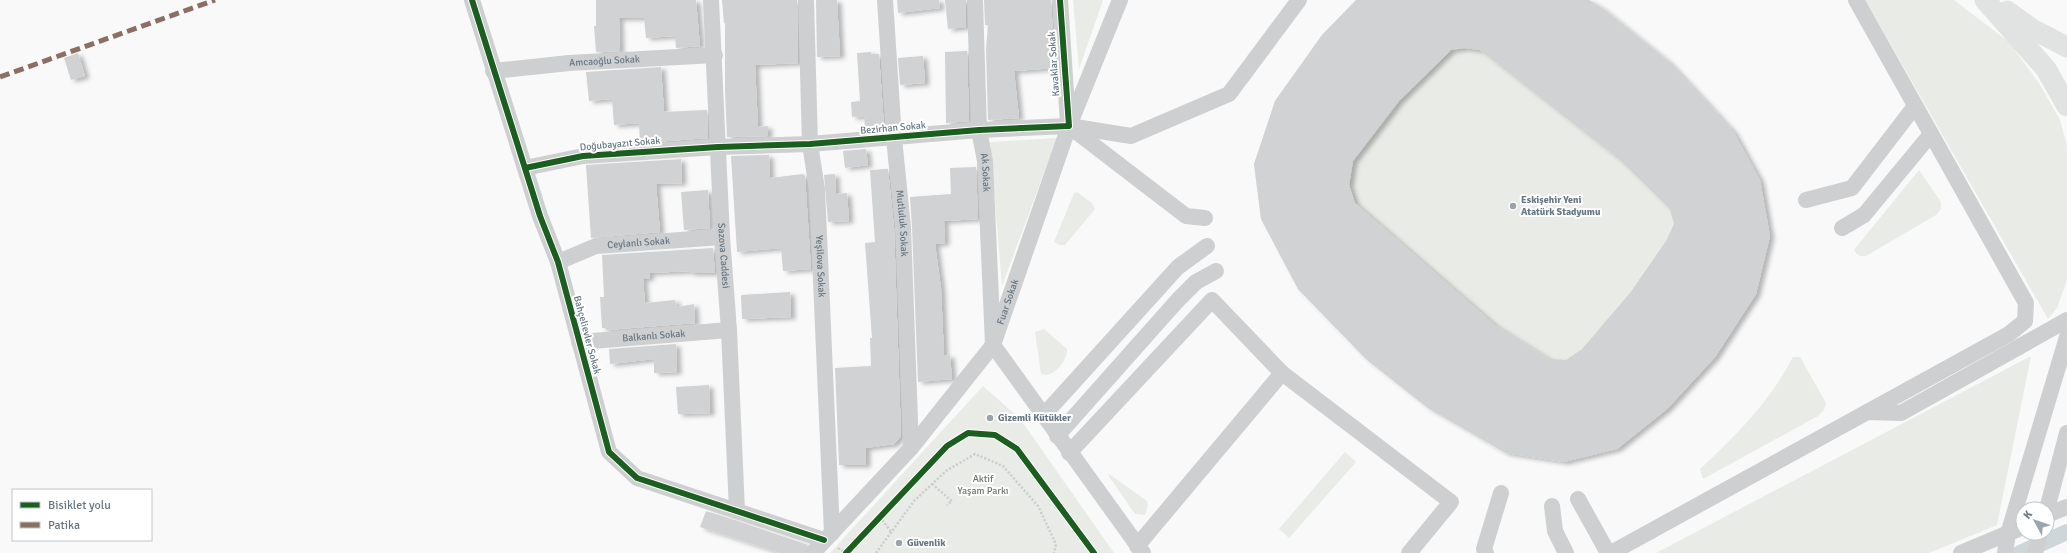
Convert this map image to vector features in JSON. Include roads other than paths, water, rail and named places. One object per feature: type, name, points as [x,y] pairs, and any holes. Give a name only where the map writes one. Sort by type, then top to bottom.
[{"type":"main road","points":[[1985,0],[2046,69],[2067,106]]},
{"type":"main road","points":[[1992,0],[2032,29],[2067,47]]},
{"type":"street","name":"Bahçelievler Sokak","points":[[472,0],[525,168],[558,262],[608,452],[637,478],[738,511],[828,536]]},
{"type":"street","name":"Sazova Caddesi","points":[[712,0],[722,237],[729,330],[738,511]]},
{"type":"street","name":"Yeşilova Sokak","points":[[806,0],[810,144],[817,189],[828,536]]},
{"type":"street","name":"Mutluluk Sokak","points":[[885,0],[894,138],[903,227],[911,448]]},
{"type":"street","name":"Ak Sokak","points":[[975,0],[979,130],[985,161],[993,346]]},
{"type":"street","name":"Kavaklar Sokak","points":[[1060,0],[1069,126]]},
{"type":"street","name":"Fuar Sokak","points":[[813,553],[911,448],[993,346],[1069,126],[1120,0]]},
{"type":"street","name":"Bezirhan Sokak","points":[[718,147],[810,144],[979,130],[1069,126],[1131,136],[1229,94],[1299,0]]},
{"type":"street","points":[[1578,499],[1609,553],[2009,334],[2025,321],[2026,303],[1856,0]]},
{"type":"street","name":"Amcaoğlu Sokak","points":[[494,71],[569,63],[715,55]]},
{"type":"street","points":[[1806,200],[1852,188],[1915,106]]},
{"type":"street","points":[[1069,126],[1186,216],[1205,218]]},
{"type":"street","points":[[1842,228],[1864,215],[1931,134]]},
{"type":"street","name":"Doğubayazıt Sokak","points":[[525,168],[583,156],[718,147]]},
{"type":"street","name":"Ceylanlı Sokak","points":[[558,262],[596,246],[722,237]]},
{"type":"street","points":[[1043,416],[1178,267],[1207,246]]},
{"type":"street","points":[[1057,436],[1177,301],[1196,282],[1216,271]]},
{"type":"street","points":[[1069,453],[1212,300],[1282,373],[1451,502],[1408,553]]},
{"type":"street","points":[[1866,412],[1901,413],[2067,320]]},
{"type":"street","name":"Balkanlı Sokak","points":[[578,342],[729,330]]},
{"type":"street","points":[[2006,545],[2067,337]]},
{"type":"street","points":[[993,346],[1069,453],[1140,549],[1282,373]]},
{"type":"street","points":[[2049,501],[2067,433]]},
{"type":"street","points":[[1486,553],[1484,549],[1501,493]]},
{"type":"street","points":[[1552,506],[1555,531],[1566,553]]},
{"type":"street","points":[[2055,512],[2067,507]]},
{"type":"street","points":[[1962,553],[2006,545],[2015,535]]},
{"type":"street","points":[[2035,553],[2038,541]]},
{"type":"waterway","points":[[2020,553],[2067,532]]},
{"type":"place","name":"Eskişehir Yeni Atatürk Stadyumu","points":[[1513,206]]},
{"type":"place","name":"Gizemli Kütükler","points":[[990,418]]},
{"type":"place","name":"Güvenlik","points":[[899,543]]},
{"type":"park label","name":"Aktif Yaşam Parkı","points":[[983,484]]}]
